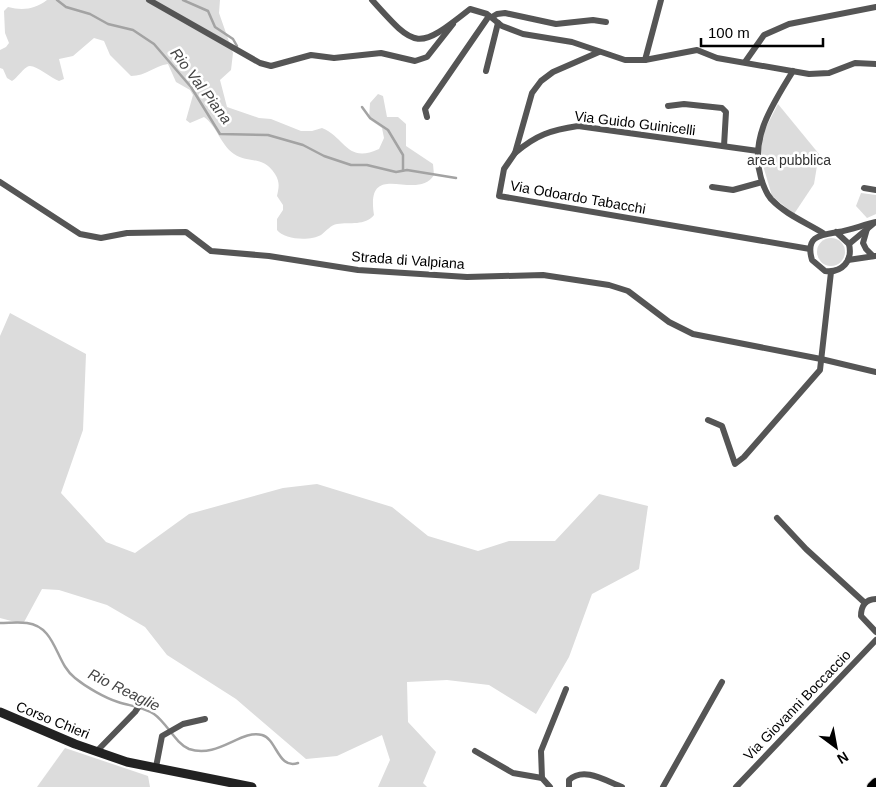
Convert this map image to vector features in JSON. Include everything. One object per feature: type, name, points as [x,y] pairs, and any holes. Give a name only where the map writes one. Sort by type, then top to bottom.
[{"type":"main road","name":"Corso Chieri","points":[[0,712],[96,752],[127,762],[252,787]]},
{"type":"main road","points":[[872,787],[876,783]]},
{"type":"street","points":[[149,0],[260,63],[271,66],[310,56],[334,58],[380,54],[415,62],[427,57],[455,21]]},
{"type":"street","points":[[372,0],[401,32],[413,39],[425,39],[455,21],[470,9],[491,17],[498,23],[523,34],[572,42],[625,60],[645,60],[697,50],[717,58],[809,74],[829,73],[855,63],[876,64]]},
{"type":"street","points":[[645,60],[661,0]]},
{"type":"street","points":[[745,62],[764,34],[789,24],[876,7]]},
{"type":"street","points":[[427,117],[424,109],[491,17],[505,13],[556,24],[593,20],[606,22]]},
{"type":"street","points":[[486,71],[498,23]]},
{"type":"street","name":"Via Odoardo Tabacchi","points":[[599,52],[554,72],[541,81],[532,93],[515,153],[504,169],[499,196],[810,249]]},
{"type":"street","points":[[793,71],[765,121],[758,140],[757,164],[762,182],[770,197],[781,208],[823,233]]},
{"type":"street","points":[[668,106],[684,104],[722,108],[726,112],[724,146]]},
{"type":"street","name":"Via Guido Guinicelli","points":[[515,153],[534,138],[553,129],[578,126],[758,151]]},
{"type":"street","name":"Strada di Valpiana","points":[[0,182],[80,234],[101,238],[127,233],[186,232],[211,251],[269,256],[358,270],[467,277],[543,275],[609,285],[628,291],[669,322],[693,334],[821,359],[876,372]]},
{"type":"street","points":[[712,187],[733,190],[762,182]]},
{"type":"street","points":[[864,188],[876,190]]},
{"type":"street","points":[[876,222],[849,247],[848,260],[842,267],[831,272],[815,265],[810,254],[814,239],[823,233],[836,232],[876,222]]},
{"type":"street","points":[[868,228],[863,243],[872,256]]},
{"type":"street","points":[[836,232],[841,235],[849,247],[872,256]]},
{"type":"street","points":[[848,260],[872,256]]},
{"type":"street","points":[[708,420],[722,426],[734,464],[744,457],[769,426],[807,387],[820,370],[831,272]]},
{"type":"street","points":[[778,518],[806,549],[865,603]]},
{"type":"street","points":[[876,598],[865,603],[861,609],[862,616],[876,632]]},
{"type":"street","name":"Via Giovanni Boccaccio","points":[[736,787],[876,640]]},
{"type":"street","points":[[663,787],[722,682]]},
{"type":"street","points":[[542,778],[541,751],[566,689]]},
{"type":"street","name":"Corso Chieri","points":[[96,752],[135,712],[141,703]]},
{"type":"street","points":[[156,767],[162,736],[165,733],[174,728],[205,719]]},
{"type":"street","points":[[475,751],[513,773],[542,778],[550,787]]},
{"type":"street","points":[[569,787],[569,780],[575,774],[587,774],[622,787]]},
{"type":"green space","points":[[47,0],[220,0],[219,13],[233,53],[231,70],[220,80],[227,107],[259,118],[271,119],[301,131],[312,131],[322,128],[330,132],[353,152],[368,153],[379,149],[384,138],[382,128],[369,119],[370,103],[378,94],[383,96],[387,117],[398,117],[406,124],[406,146],[433,164],[434,175],[426,182],[416,185],[385,184],[377,188],[373,198],[374,215],[366,221],[335,225],[317,237],[291,238],[285,236],[277,230],[277,219],[283,210],[283,205],[277,196],[279,185],[275,174],[266,164],[245,159],[229,150],[212,125],[204,117],[190,123],[186,120],[193,95],[190,90],[176,82],[168,64],[136,76],[131,76],[110,55],[104,41],[94,38],[73,56],[59,59],[64,79],[59,81],[30,66],[12,81],[7,78],[3,69],[0,68],[0,50],[9,43],[5,33],[4,11],[8,7],[24,9],[33,7]]},
{"type":"green space","name":"area pubblica","points":[[778,104],[819,154],[814,184],[794,214],[772,196],[762,162],[760,139]]},
{"type":"green space","points":[[861,193],[876,195],[876,214],[867,218],[856,206]]},
{"type":"green space","points":[[831,238],[841,242],[845,252],[841,262],[831,266],[821,262],[817,252],[821,242]]},
{"type":"green space","points":[[10,313],[86,354],[83,430],[61,493],[106,542],[135,553],[189,514],[283,488],[317,484],[392,507],[428,536],[478,551],[509,541],[555,541],[599,494],[648,506],[639,569],[592,594],[569,657],[536,714],[489,685],[447,680],[407,682],[408,722],[436,752],[423,783],[427,787],[378,787],[390,760],[382,735],[337,756],[306,759],[236,699],[167,655],[145,627],[107,605],[59,590],[42,589],[23,624],[0,618],[0,336]]},
{"type":"green space","points":[[65,748],[148,776],[150,787],[37,787]]},
{"type":"waterway","name":"Rio Val Piana","points":[[57,0],[66,7],[90,14],[108,24],[133,30],[154,44],[191,87],[220,134],[268,135],[303,145],[324,156],[351,165],[367,165],[396,172],[407,170],[456,178]]},
{"type":"waterway","points":[[183,0],[208,11],[215,27],[233,39],[237,46]]},
{"type":"waterway","points":[[362,107],[370,118],[388,130],[403,155],[403,170]]},
{"type":"waterway","name":"Rio Reaglie","points":[[0,623],[27,623],[37,626],[50,638],[63,664],[75,678],[107,698],[154,714],[179,742],[189,749],[210,750],[246,736],[262,735],[271,742],[286,762],[291,764],[298,763]]}]
